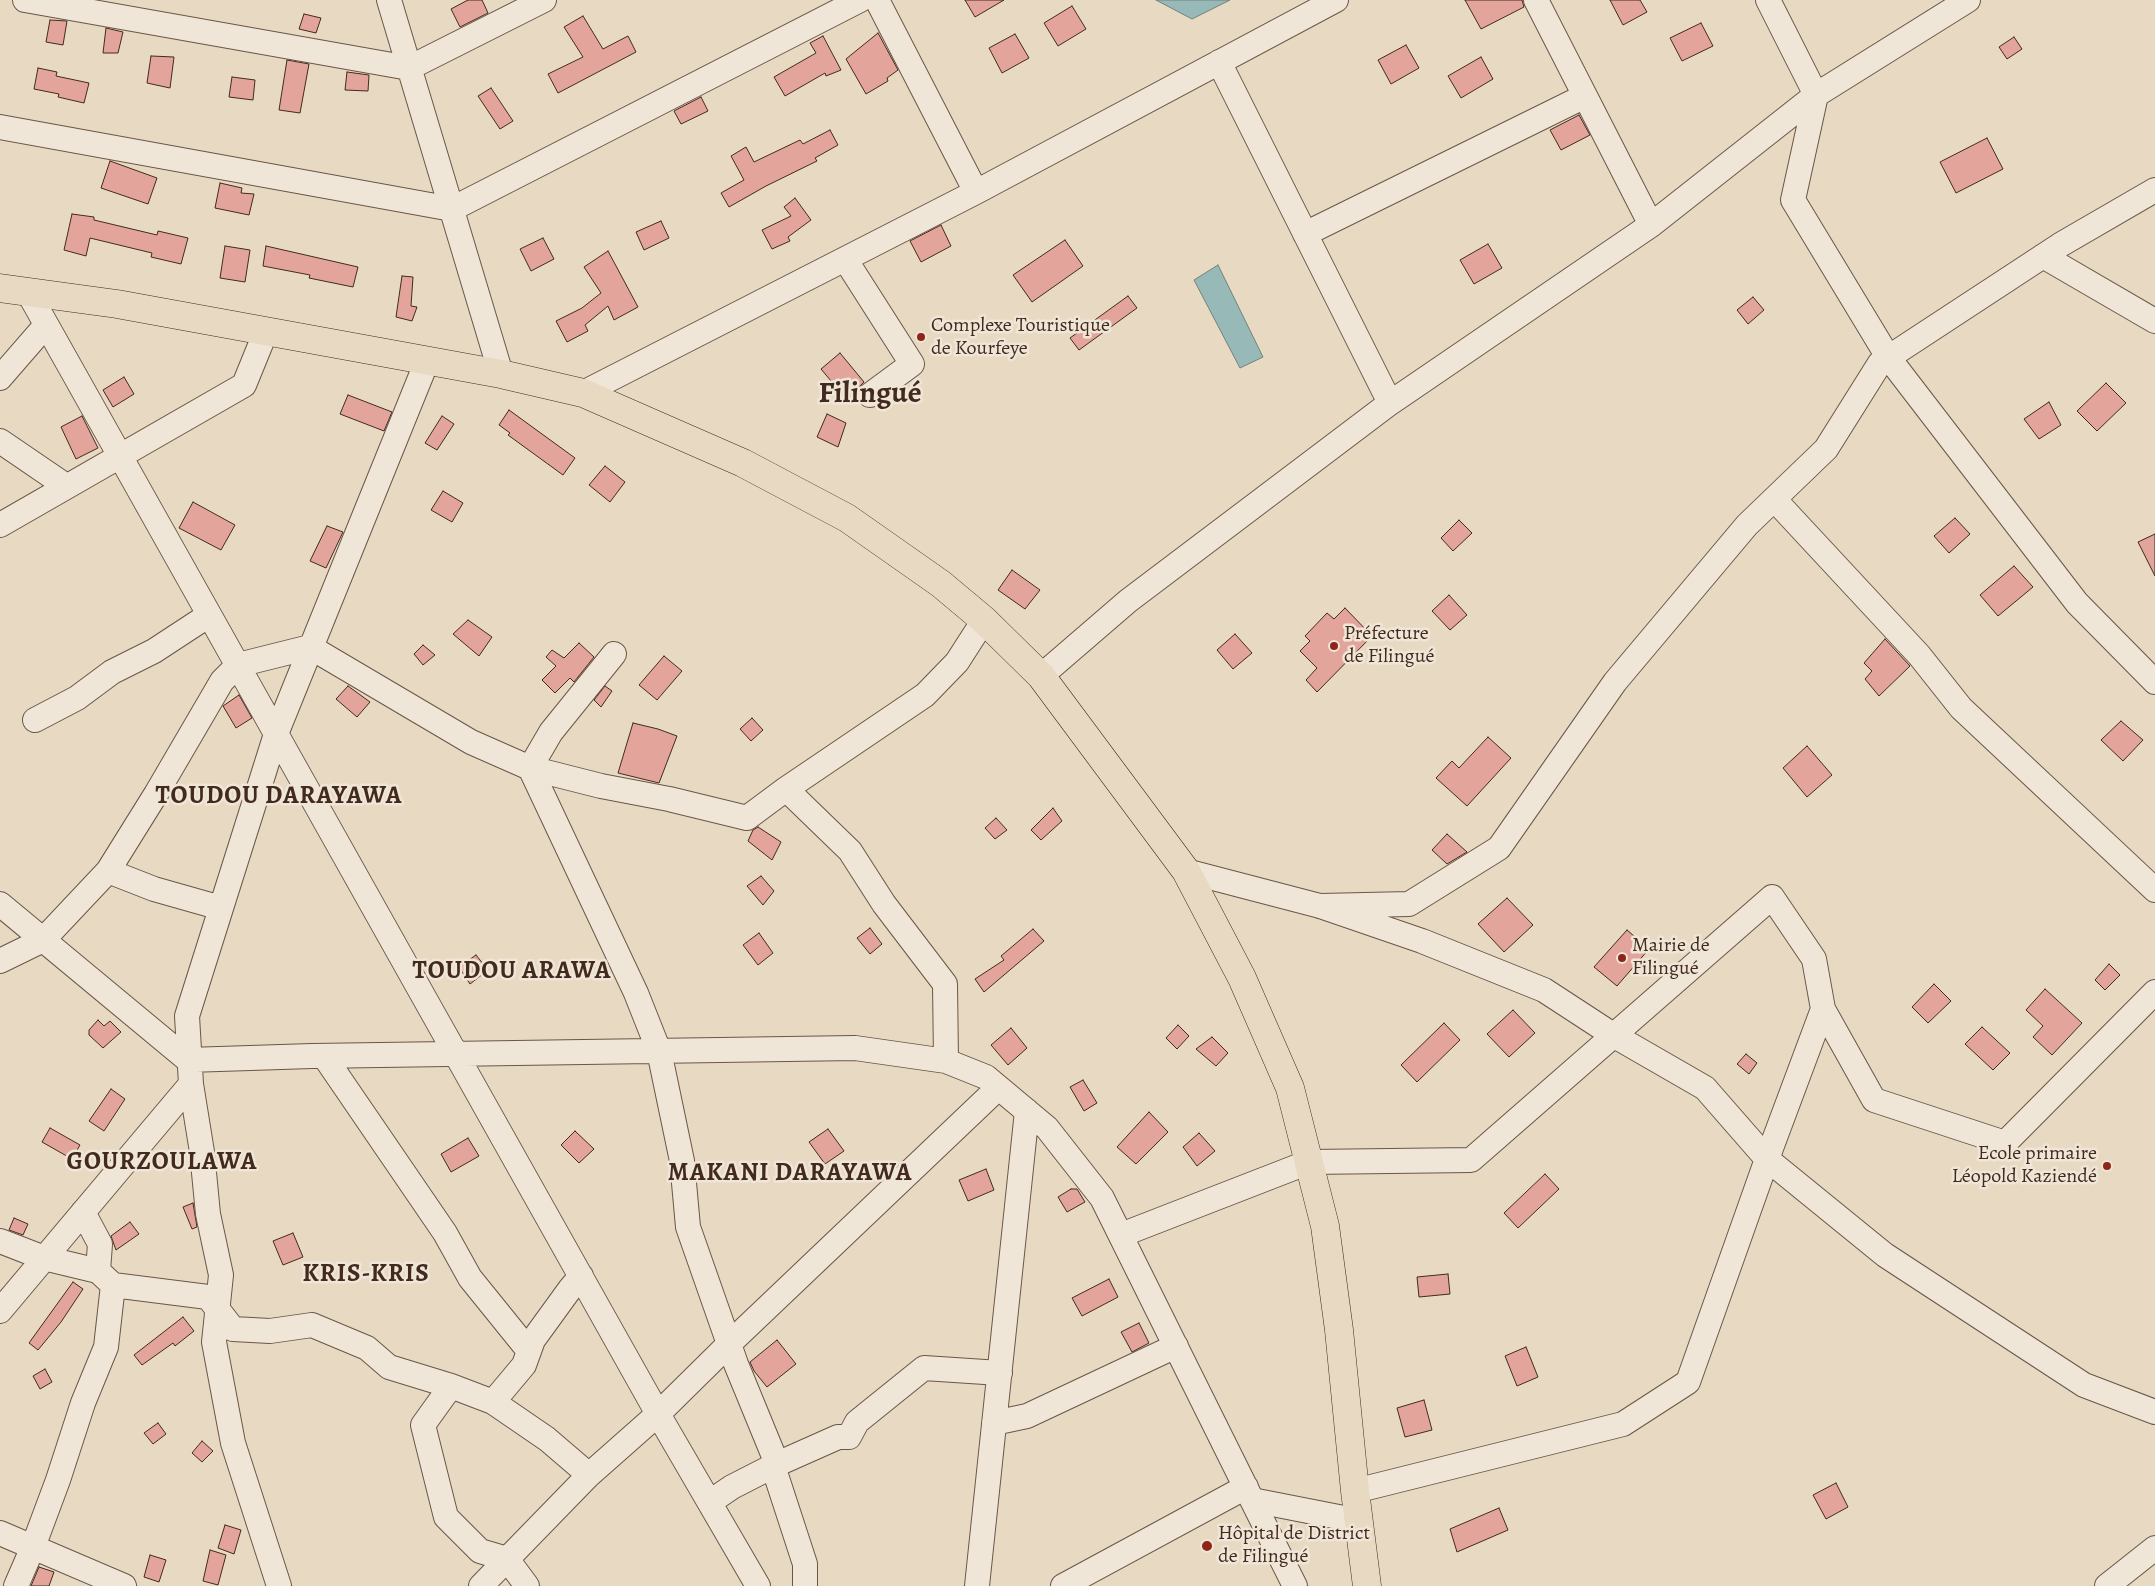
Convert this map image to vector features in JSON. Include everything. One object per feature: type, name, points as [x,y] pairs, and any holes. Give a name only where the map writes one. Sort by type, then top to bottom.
[{"type":"main road","points":[[0,288],[117,304],[501,374],[583,393],[743,463],[846,518],[942,584],[984,620],[1040,676],[1186,871],[1242,978],[1290,1088],[1326,1226],[1366,1586]]},
{"type":"street","points":[[25,0],[409,68],[544,0]]},
{"type":"street","points":[[389,0],[501,374]]},
{"type":"street","points":[[0,127],[452,209],[860,0]]},
{"type":"street","points":[[877,0],[976,192]]},
{"type":"street","points":[[583,393],[976,192],[1336,0]]},
{"type":"street","points":[[1536,0],[1650,225]]},
{"type":"street","points":[[1768,0],[1816,95],[1793,200],[1888,357],[2076,603],[2155,682]]},
{"type":"street","points":[[1040,676],[1128,601],[1390,403],[1650,225],[1816,95],[1968,0]]},
{"type":"street","points":[[1219,62],[1390,403]]},
{"type":"street","points":[[1305,234],[1585,96]]},
{"type":"street","points":[[1320,906],[1409,904],[1499,848],[1615,682],[1747,525],[1826,449],[1880,363],[2043,256],[2155,190]]},
{"type":"street","points":[[2043,256],[2155,321]]},
{"type":"street","points":[[845,258],[912,364],[870,395]]},
{"type":"street","points":[[28,292],[658,1414],[758,1586]]},
{"type":"street","points":[[0,378],[46,325]]},
{"type":"street","points":[[0,524],[244,385],[266,331]]},
{"type":"street","points":[[279,1586],[233,1442],[214,1342],[221,1275],[208,1214],[202,1152],[190,1084],[187,1016],[276,734],[427,361]]},
{"type":"street","points":[[0,441],[66,486]]},
{"type":"street","points":[[1774,499],[1919,655],[1961,708],[2155,890]]},
{"type":"street","points":[[35,720],[77,698],[112,672],[154,650],[209,615]]},
{"type":"street","points":[[0,961],[43,940],[108,871],[222,681],[238,665],[310,647],[470,742],[530,768],[601,786],[669,799],[747,818],[786,789],[925,695],[957,662],[984,620]]},
{"type":"street","points":[[530,768],[551,732],[614,654]]},
{"type":"street","points":[[530,768],[636,994],[659,1051],[682,1161],[688,1227],[730,1342],[736,1364],[775,1459],[774,1472],[805,1564],[805,1586]]},
{"type":"street","points":[[786,789],[850,851],[884,904],[945,984],[946,1061]]},
{"type":"street","points":[[108,871],[154,889],[221,908]]},
{"type":"street","points":[[1186,871],[1320,906],[1422,941],[1544,990],[1613,1035],[1705,1088],[1766,1159],[1885,1255],[2084,1385],[2155,1412]]},
{"type":"street","points":[[1121,1235],[1309,1162],[1471,1160],[1772,897],[1814,959],[1823,1009],[1874,1100],[2005,1143],[2155,992]]},
{"type":"street","points":[[0,904],[188,1060],[324,1056],[855,1048],[946,1061],[986,1078],[1047,1128],[1102,1198],[1295,1586]]},
{"type":"street","points":[[1355,1491],[1623,1424],[1688,1382],[1766,1159],[1823,1009]]},
{"type":"street","points":[[324,1056],[445,1232],[470,1278],[529,1351]]},
{"type":"street","points":[[0,1311],[190,1084]]},
{"type":"street","points":[[481,1586],[588,1474],[658,1414],[730,1342],[998,1088]]},
{"type":"street","points":[[977,1586],[1027,1111]]},
{"type":"street","points":[[16,1586],[33,1547],[58,1480],[83,1403],[106,1347],[105,1278],[100,1244],[83,1212]]},
{"type":"street","points":[[0,1241],[105,1278],[208,1297],[232,1330],[270,1331],[312,1325],[367,1348],[389,1366],[493,1402],[547,1439],[588,1474]]},
{"type":"street","points":[[493,1402],[524,1365],[533,1340],[581,1276]]},
{"type":"street","points":[[994,1424],[1027,1416],[1176,1346]]},
{"type":"street","points":[[710,1502],[732,1487],[775,1466],[838,1437],[849,1437],[857,1422],[924,1368],[1000,1372]]},
{"type":"street","points":[[451,1386],[423,1425],[446,1517],[480,1551],[507,1559],[527,1586]]},
{"type":"street","points":[[1063,1586],[1249,1494],[1359,1521]]},
{"type":"street","points":[[0,1533],[124,1586]]},
{"type":"street","points":[[2107,1586],[2155,1548]]},
{"type":"water","points":[[1156,0],[1230,0],[1192,19]]},
{"type":"water","points":[[1218,265],[1263,357],[1240,368],[1194,280]]},
{"type":"building","points":[[468,0],[482,0],[488,13],[460,27],[451,9]]},
{"type":"building","points":[[965,0],[1004,0],[975,17]]},
{"type":"building","points":[[1465,0],[1522,0],[1524,7],[1481,29]]},
{"type":"building","points":[[1610,0],[1640,0],[1647,12],[1623,25]]},
{"type":"building","points":[[1072,6],[1086,29],[1058,46],[1044,23]]},
{"type":"building","points":[[304,14],[321,18],[316,33],[299,29]]},
{"type":"building","points":[[583,16],[603,49],[628,36],[636,52],[558,93],[548,74],[583,57],[564,27]]},
{"type":"building","points":[[50,20],[67,21],[63,45],[46,42]]},
{"type":"building","points":[[1701,23],[1713,46],[1682,61],[1670,38]]},
{"type":"building","points":[[106,28],[123,32],[118,53],[103,53]]},
{"type":"building","points":[[878,33],[898,70],[887,78],[888,81],[866,94],[846,59]]},
{"type":"building","points":[[1015,34],[1029,58],[1002,73],[989,48]]},
{"type":"building","points":[[823,36],[841,70],[826,76],[825,73],[785,96],[774,77],[816,53],[810,43]]},
{"type":"building","points":[[2014,37],[2022,49],[2007,59],[1999,47]]},
{"type":"building","points":[[1406,45],[1419,68],[1391,84],[1378,60]]},
{"type":"building","points":[[151,56],[174,57],[170,88],[147,83]]},
{"type":"building","points":[[1481,57],[1493,79],[1461,98],[1448,76]]},
{"type":"building","points":[[287,60],[309,64],[300,113],[279,110]]},
{"type":"building","points":[[38,68],[57,72],[56,76],[89,83],[84,103],[58,97],[59,94],[34,89]]},
{"type":"building","points":[[347,72],[369,75],[368,91],[345,90]]},
{"type":"building","points":[[232,77],[255,80],[253,100],[229,97]]},
{"type":"building","points":[[491,88],[513,121],[500,129],[478,96]]},
{"type":"building","points":[[701,97],[708,111],[681,124],[674,111]]},
{"type":"building","points":[[1579,115],[1590,135],[1561,150],[1550,130]]},
{"type":"building","points":[[830,130],[838,145],[815,158],[817,161],[729,207],[721,193],[744,180],[731,156],[746,147],[754,162],[800,140],[803,144]]},
{"type":"building","points":[[1987,138],[2003,169],[1956,193],[1940,162]]},
{"type":"building","points":[[110,161],[157,178],[148,204],[101,188]]},
{"type":"building","points":[[220,183],[242,188],[241,193],[254,194],[249,215],[215,208]]},
{"type":"building","points":[[795,198],[811,220],[788,237],[790,241],[772,249],[762,230],[791,216],[784,207]]},
{"type":"building","points":[[72,214],[94,217],[94,220],[157,235],[158,231],[188,238],[181,264],[151,257],[152,253],[90,238],[86,256],[64,250]]},
{"type":"building","points":[[661,221],[669,238],[644,250],[636,232]]},
{"type":"building","points":[[941,225],[951,246],[921,262],[910,241]]},
{"type":"building","points":[[543,238],[554,259],[531,271],[520,249]]},
{"type":"building","points":[[1065,240],[1083,266],[1032,302],[1013,275]]},
{"type":"building","points":[[1488,244],[1502,268],[1474,284],[1460,260]]},
{"type":"building","points":[[225,246],[250,250],[245,282],[220,278]]},
{"type":"building","points":[[266,246],[358,267],[353,287],[309,278],[310,275],[263,266]]},
{"type":"building","points":[[608,251],[638,307],[614,320],[608,306],[585,325],[588,331],[567,342],[556,321],[582,308],[601,293],[584,267]]},
{"type":"building","points":[[402,276],[413,277],[411,306],[417,307],[412,321],[396,317]]},
{"type":"building","points":[[1128,296],[1137,308],[1079,350],[1070,338]]},
{"type":"building","points":[[1753,297],[1764,310],[1748,324],[1737,310]]},
{"type":"building","points":[[840,353],[864,382],[847,400],[821,369]]},
{"type":"building","points":[[124,377],[134,394],[113,407],[103,390]]},
{"type":"building","points":[[2106,383],[2126,403],[2097,431],[2077,411]]},
{"type":"building","points":[[348,395],[392,412],[384,431],[340,414]]},
{"type":"building","points":[[2049,402],[2061,425],[2039,439],[2024,419]]},
{"type":"building","points":[[509,410],[575,458],[563,475],[508,435],[510,433],[499,425]]},
{"type":"building","points":[[827,414],[846,423],[838,447],[817,437]]},
{"type":"building","points":[[82,416],[98,448],[76,459],[61,427]]},
{"type":"building","points":[[442,416],[454,424],[437,450],[425,443]]},
{"type":"building","points":[[605,466],[625,482],[610,502],[589,485]]},
{"type":"building","points":[[443,491],[463,503],[452,522],[431,510]]},
{"type":"building","points":[[193,502],[235,525],[221,550],[179,528]]},
{"type":"building","points":[[1955,518],[1970,534],[1949,553],[1934,536]]},
{"type":"building","points":[[1459,520],[1472,533],[1453,551],[1441,538]]},
{"type":"building","points":[[327,526],[343,532],[326,568],[310,561]]},
{"type":"building","points":[[2155,534],[2155,576],[2138,542]]},
{"type":"building","points":[[2014,566],[2033,587],[1998,616],[1980,595]]},
{"type":"building","points":[[1012,570],[1040,590],[1025,609],[998,590]]},
{"type":"building","points":[[1449,595],[1467,615],[1450,630],[1432,611]]},
{"type":"building","name":"Préfecture de Filingué","points":[[1345,608],[1372,636],[1317,692],[1306,680],[1317,668],[1300,651],[1310,641],[1305,636],[1327,613],[1334,619]]},
{"type":"building","points":[[468,620],[492,637],[479,656],[453,634]]},
{"type":"building","points":[[1235,634],[1252,653],[1233,669],[1217,650]]},
{"type":"building","points":[[1885,639],[1910,666],[1879,696],[1865,679],[1872,671],[1864,663]]},
{"type":"building","points":[[579,643],[594,657],[574,682],[570,678],[555,693],[542,680],[556,666],[546,657],[552,650],[564,658]]},
{"type":"building","points":[[423,645],[435,655],[423,665],[414,654]]},
{"type":"building","points":[[664,656],[682,671],[657,700],[639,685]]},
{"type":"building","points":[[348,686],[370,702],[357,717],[336,699]]},
{"type":"building","points":[[605,686],[612,691],[601,707],[594,700]]},
{"type":"building","points":[[239,695],[252,718],[236,728],[223,706]]},
{"type":"building","points":[[752,718],[763,730],[751,741],[740,729]]},
{"type":"building","points":[[2121,721],[2143,740],[2123,761],[2101,740]]},
{"type":"building","points":[[633,723],[677,736],[659,783],[618,773]]},
{"type":"building","points":[[1488,737],[1511,758],[1467,806],[1436,778],[1452,761],[1459,768]]},
{"type":"building","points":[[1807,746],[1832,775],[1807,797],[1783,768]]},
{"type":"building","points":[[1053,808],[1062,821],[1041,840],[1031,830]]},
{"type":"building","points":[[996,818],[1007,830],[995,839],[985,828]]},
{"type":"building","points":[[758,827],[781,842],[772,860],[748,841],[753,830]]},
{"type":"building","points":[[1447,834],[1467,852],[1447,864],[1432,850]]},
{"type":"building","points":[[761,876],[774,891],[763,905],[747,886]]},
{"type":"building","points":[[1507,898],[1533,925],[1504,952],[1478,924]]},
{"type":"building","points":[[870,928],[882,944],[870,954],[857,938]]},
{"type":"building","points":[[1033,929],[1044,941],[984,992],[975,979],[1004,960],[1001,956]]},
{"type":"building","name":"Mairie de Filingué","points":[[1627,930],[1649,949],[1617,986],[1594,967]]},
{"type":"building","points":[[759,933],[773,953],[758,965],[743,945]]},
{"type":"building","points":[[476,955],[488,970],[470,984],[459,967]]},
{"type":"building","points":[[2109,964],[2120,975],[2105,990],[2095,980]]},
{"type":"building","points":[[1934,984],[1951,1001],[1928,1023],[1912,1007]]},
{"type":"building","points":[[2045,989],[2082,1023],[2052,1055],[2033,1037],[2043,1026],[2026,1010]]},
{"type":"building","points":[[1513,1010],[1535,1033],[1509,1057],[1487,1034]]},
{"type":"building","points":[[98,1020],[104,1026],[110,1021],[121,1032],[103,1048],[89,1035],[89,1030]]},
{"type":"building","points":[[1444,1023],[1460,1040],[1417,1082],[1401,1065]]},
{"type":"building","points":[[1178,1025],[1189,1036],[1177,1049],[1166,1038]]},
{"type":"building","points":[[1982,1027],[2010,1053],[1993,1070],[1965,1044]]},
{"type":"building","points":[[1011,1028],[1027,1048],[1008,1065],[991,1045]]},
{"type":"building","points":[[1212,1037],[1228,1053],[1216,1066],[1196,1049]]},
{"type":"building","points":[[1746,1054],[1757,1063],[1749,1074],[1737,1064]]},
{"type":"building","points":[[1083,1080],[1097,1103],[1084,1111],[1070,1087]]},
{"type":"building","points":[[111,1089],[125,1099],[104,1131],[89,1121]]},
{"type":"building","points":[[1149,1112],[1168,1132],[1136,1164],[1117,1147]]},
{"type":"building","points":[[50,1128],[80,1145],[72,1159],[42,1142]]},
{"type":"building","points":[[828,1129],[844,1151],[825,1164],[809,1142]]},
{"type":"building","points":[[575,1131],[594,1149],[579,1163],[561,1145]]},
{"type":"building","points":[[1199,1133],[1215,1151],[1197,1166],[1183,1147]]},
{"type":"building","points":[[468,1138],[479,1156],[451,1172],[441,1154]]},
{"type":"building","points":[[986,1169],[994,1190],[968,1201],[959,1180]]},
{"type":"building","points":[[1545,1174],[1559,1189],[1518,1228],[1504,1213]]},
{"type":"building","points":[[1071,1189],[1077,1189],[1085,1202],[1067,1212],[1058,1197]]},
{"type":"building","points":[[193,1203],[197,1227],[192,1229],[183,1207]]},
{"type":"building","points":[[14,1218],[28,1224],[23,1235],[9,1230]]},
{"type":"building","points":[[130,1222],[139,1234],[116,1250],[111,1236]]},
{"type":"building","points":[[293,1233],[303,1257],[283,1265],[273,1241]]},
{"type":"building","points":[[1448,1274],[1450,1294],[1419,1297],[1417,1277]]},
{"type":"building","points":[[1109,1279],[1118,1297],[1082,1316],[1072,1298]]},
{"type":"building","points":[[73,1282],[83,1289],[61,1322],[38,1350],[29,1343]]},
{"type":"building","points":[[183,1317],[194,1331],[175,1346],[173,1343],[142,1365],[134,1355]]},
{"type":"building","points":[[1139,1323],[1149,1343],[1132,1352],[1121,1332]]},
{"type":"building","points":[[777,1340],[796,1364],[767,1387],[754,1371],[750,1362]]},
{"type":"building","points":[[1526,1347],[1538,1377],[1517,1386],[1505,1356]]},
{"type":"building","points":[[45,1369],[52,1382],[40,1389],[33,1376]]},
{"type":"building","points":[[1424,1400],[1432,1430],[1405,1437],[1397,1408]]},
{"type":"building","points":[[158,1423],[166,1434],[153,1444],[144,1433]]},
{"type":"building","points":[[202,1441],[213,1451],[202,1462],[192,1453]]},
{"type":"building","points":[[1836,1483],[1848,1507],[1826,1519],[1813,1495]]},
{"type":"building","points":[[1499,1508],[1508,1530],[1457,1552],[1450,1529]]},
{"type":"building","points":[[225,1525],[241,1530],[234,1554],[218,1548]]},
{"type":"building","points":[[210,1550],[226,1555],[218,1585],[203,1581]]},
{"type":"building","points":[[150,1555],[166,1560],[159,1582],[144,1577]]},
{"type":"building","points":[[39,1567],[54,1572],[49,1586],[31,1586]]},
{"type":"place","name":"Complexe Touristique de Kourfeye","points":[[921,337]]},
{"type":"place","name":"Préfecture de Filingué","points":[[1334,646]]},
{"type":"place","name":"Mairie de Filingué","points":[[1622,958]]},
{"type":"place","name":"Ecole primaire Léopold Kaziendé","points":[[2107,1166]]},
{"type":"place","name":"Hôpital de District de Filingué","points":[[1207,1546]]},
{"type":"district","name":"Filingué","points":[[870,395]]},
{"type":"district","name":"TOUDOU DARAYAWA","points":[[279,797]]},
{"type":"district","name":"TOUDOU ARAWA","points":[[512,972]]},
{"type":"district","name":"GOURZOULAWA","points":[[162,1163]]},
{"type":"district","name":"MAKANI DARAYAWA","points":[[790,1174]]},
{"type":"district","name":"KRIS-KRIS","points":[[366,1275]]}]
